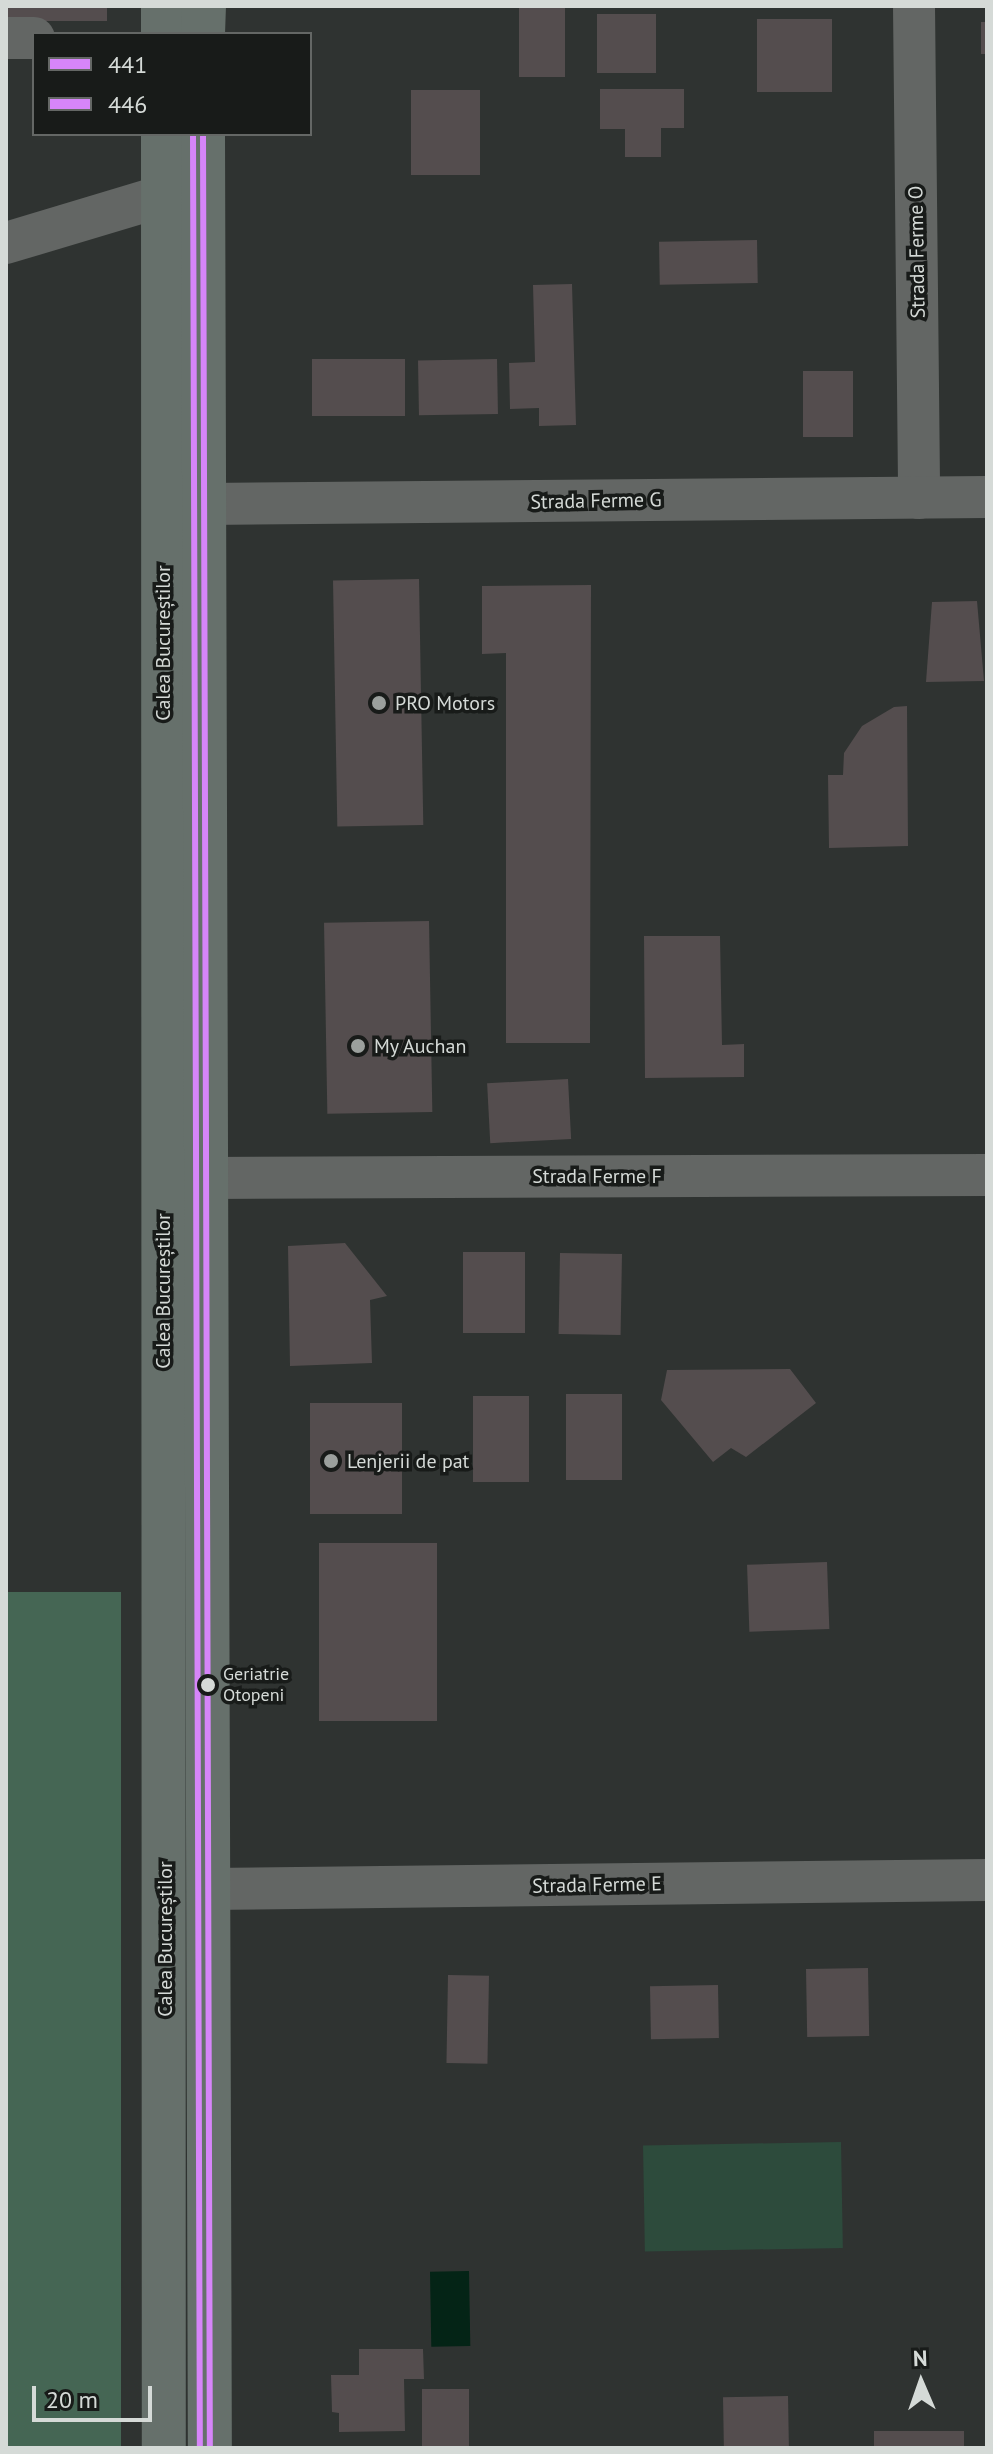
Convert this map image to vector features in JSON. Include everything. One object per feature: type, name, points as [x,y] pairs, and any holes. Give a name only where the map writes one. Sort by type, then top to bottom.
[{"type":"highway","points":[[163,6],[163,32]]},
{"type":"highway","points":[[203,32],[204,6]]},
{"type":"highway","name":"Calea Bucureștilor","points":[[163,136],[164,2448]]},
{"type":"highway","points":[[203,136],[210,2448]]},
{"type":"street","name":"Strada Ferme O","points":[[914,6],[919,498]]},
{"type":"street","points":[[6,38],[32,38]]},
{"type":"street","points":[[6,243],[163,196]]},
{"type":"street","name":"Strada Ferme G","points":[[206,504],[987,497]]},
{"type":"street","name":"Strada Ferme F","points":[[207,1178],[987,1175]]},
{"type":"street","name":"Strada Ferme E","points":[[208,1889],[987,1880]]},
{"type":"shaded area","points":[[6,1592],[121,1592],[121,2448],[6,2448]]},
{"type":"shaded area","points":[[841,2142],[843,2248],[645,2251],[643,2145]]},
{"type":"shaded area","points":[[469,2271],[470,2346],[431,2347],[430,2272]]},
{"type":"building","points":[[6,6],[107,6],[107,21],[6,21]]},
{"type":"building","points":[[519,6],[565,6],[565,77],[519,77]]},
{"type":"building","points":[[597,14],[656,14],[656,73],[597,73]]},
{"type":"building","points":[[757,19],[832,19],[832,92],[757,92]]},
{"type":"building","points":[[981,22],[987,22],[987,54],[981,54]]},
{"type":"building","points":[[600,89],[684,89],[684,128],[661,128],[661,157],[625,157],[625,129],[600,129]]},
{"type":"building","points":[[411,90],[480,90],[480,175],[411,175]]},
{"type":"building","points":[[757,240],[758,283],[660,285],[659,242]]},
{"type":"building","points":[[572,284],[576,425],[539,426],[539,408],[510,409],[509,363],[535,362],[533,285]]},
{"type":"building","points":[[312,359],[405,359],[405,416],[312,416]]},
{"type":"building","points":[[497,359],[498,414],[419,415],[418,360]]},
{"type":"building","points":[[803,371],[853,371],[853,437],[803,437]]},
{"type":"building","name":"PRO Motors","points":[[419,579],[423,825],[337,826],[333,581]]},
{"type":"building","points":[[591,585],[590,1043],[506,1043],[506,653],[482,654],[482,586]]},
{"type":"building","points":[[977,601],[984,681],[926,682],[932,602]]},
{"type":"building","points":[[907,706],[908,846],[829,848],[828,775],[843,775],[844,753],[862,726],[894,707]]},
{"type":"building","points":[[429,921],[432,1112],[327,1114],[324,923]]},
{"type":"building","points":[[644,936],[720,936],[722,1045],[744,1044],[744,1077],[645,1078]]},
{"type":"building","points":[[568,1079],[571,1139],[490,1143],[487,1083]]},
{"type":"building","points":[[345,1243],[387,1296],[370,1300],[372,1363],[290,1366],[288,1246]]},
{"type":"building","points":[[463,1252],[525,1252],[525,1333],[463,1333]]},
{"type":"building","points":[[560,1253],[622,1254],[621,1335],[559,1334]]},
{"type":"building","points":[[790,1369],[816,1403],[746,1457],[731,1448],[713,1462],[661,1400],[667,1370]]},
{"type":"building","points":[[566,1394],[622,1394],[622,1480],[566,1480]]},
{"type":"building","points":[[473,1396],[529,1396],[529,1482],[473,1482]]},
{"type":"building","points":[[310,1403],[402,1403],[402,1514],[310,1514]]},
{"type":"building","points":[[319,1543],[437,1543],[437,1721],[319,1721]]},
{"type":"building","points":[[827,1562],[829,1629],[749,1632],[747,1565]]},
{"type":"building","points":[[868,1968],[869,2036],[807,2037],[806,1969]]},
{"type":"building","points":[[448,1975],[489,1976],[487,2064],[446,2063]]},
{"type":"building","points":[[718,1985],[719,2038],[651,2039],[650,1986]]},
{"type":"building","points":[[359,2349],[423,2349],[424,2379],[404,2379],[405,2431],[339,2432],[339,2413],[332,2412],[331,2375],[359,2375]]},
{"type":"building","points":[[422,2389],[469,2389],[469,2448],[422,2448]]},
{"type":"building","points":[[788,2396],[789,2448],[724,2448],[723,2397]]},
{"type":"building","points":[[874,2431],[964,2431],[964,2448],[874,2448]]},
{"type":"transit line","name":"446","points":[[193,136],[200,2448]]},
{"type":"transit line","name":"441","points":[[203,136],[210,2448]]},
{"type":"place","name":"PRO Motors","points":[[379,703]]},
{"type":"place","name":"My Auchan","points":[[358,1046]]},
{"type":"place","name":"Lenjerii de pat","points":[[331,1461]]},
{"type":"place","name":"Geriatrie Otopeni","points":[[208,1685]]}]
